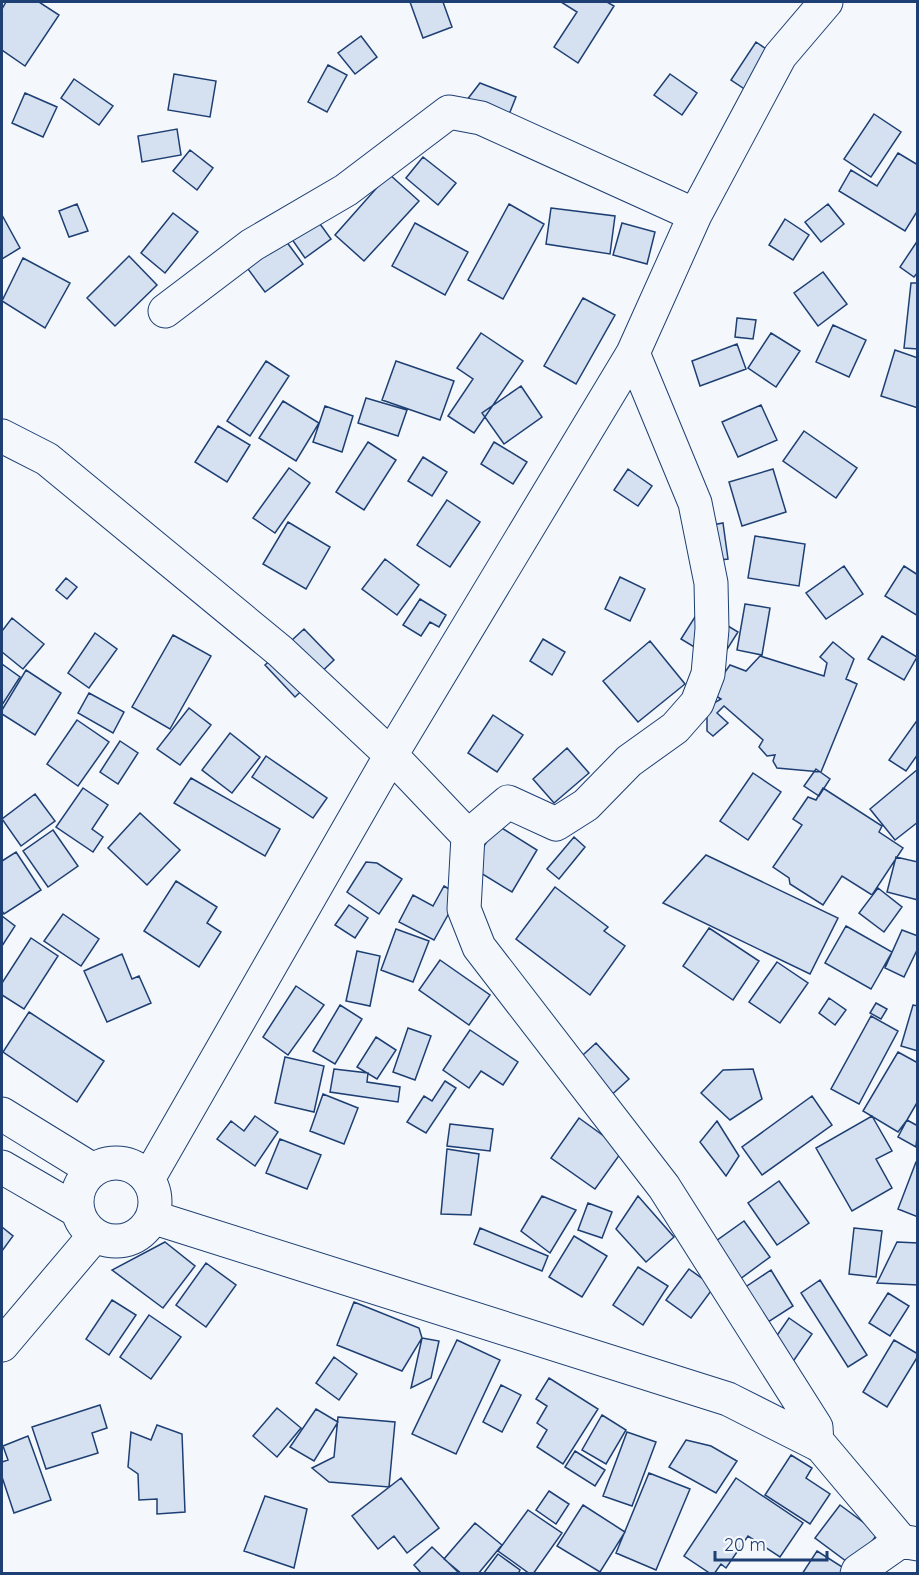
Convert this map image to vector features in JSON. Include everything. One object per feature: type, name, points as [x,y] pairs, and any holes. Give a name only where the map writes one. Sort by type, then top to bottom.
[{"type":"street","points":[[148,1179],[391,755],[633,352],[695,215],[780,56],[826,2]]},
{"type":"street","points":[[165,311],[252,245],[346,190],[449,112],[481,118],[695,215]]},
{"type":"street","points":[[633,352],[695,503],[711,583],[712,629],[708,674],[697,703],[675,728],[629,761],[586,806],[556,824],[508,802],[468,836],[464,909],[479,947],[664,1187],[816,1427],[817,1444],[909,1542],[858,1571],[857,1574]]},
{"type":"street","points":[[2,436],[46,459],[280,651],[391,755],[468,836]]},
{"type":"street","points":[[2,1114],[93,1170]]},
{"type":"street","points":[[2,1167],[109,1241],[125,1240],[139,1234],[149,1223],[154,1209],[154,1193],[148,1179],[137,1169],[122,1164],[107,1164],[93,1170],[83,1181],[77,1196],[86,1223]]},
{"type":"street","points":[[152,1216],[728,1399],[821,1446]]},
{"type":"street","points":[[2,1346],[86,1223]]},
{"type":"building","points":[[6,2],[39,2],[59,15],[25,66],[2,50],[2,9]]},
{"type":"building","points":[[410,2],[443,2],[452,27],[423,38]]},
{"type":"building","points":[[561,2],[607,2],[614,6],[578,63],[554,47],[577,12]]},
{"type":"building","points":[[361,36],[377,57],[355,74],[338,53]]},
{"type":"building","points":[[756,42],[775,55],[749,92],[731,80]]},
{"type":"building","points":[[328,65],[347,75],[327,112],[308,102]]},
{"type":"building","points":[[174,74],[216,81],[210,117],[168,110]]},
{"type":"building","points":[[670,74],[697,93],[682,115],[654,95]]},
{"type":"building","points":[[74,79],[113,106],[99,125],[61,98]]},
{"type":"building","points":[[480,83],[516,97],[506,122],[463,105]]},
{"type":"building","points":[[25,93],[57,107],[43,137],[12,123]]},
{"type":"building","points":[[874,114],[901,132],[871,177],[844,159]]},
{"type":"building","points":[[177,129],[181,155],[142,162],[138,136]]},
{"type":"building","points":[[190,150],[213,168],[197,190],[173,171]]},
{"type":"building","points":[[898,153],[918,165],[918,210],[905,231],[839,191],[851,170],[877,186]]},
{"type":"building","points":[[423,157],[456,183],[438,205],[406,178]]},
{"type":"building","points":[[389,174],[419,201],[364,261],[335,235]]},
{"type":"building","points":[[77,204],[88,231],[69,237],[59,211]]},
{"type":"building","points":[[509,204],[544,224],[503,299],[468,280]]},
{"type":"building","points":[[828,204],[844,224],[821,242],[805,222]]},
{"type":"building","points":[[551,208],[615,216],[610,254],[546,244]]},
{"type":"building","points":[[173,213],[198,232],[165,273],[141,253]]},
{"type":"building","points":[[2,215],[20,248],[2,259]]},
{"type":"building","points":[[315,217],[331,239],[305,258],[289,235]]},
{"type":"building","points":[[785,219],[809,235],[793,260],[769,245]]},
{"type":"building","points":[[415,223],[468,252],[445,295],[392,266]]},
{"type":"building","points":[[622,223],[655,232],[647,264],[613,255]]},
{"type":"building","points":[[283,237],[303,264],[265,292],[245,265]]},
{"type":"building","points":[[918,240],[918,272],[914,277],[900,267]]},
{"type":"building","points":[[129,256],[157,285],[115,326],[87,298]]},
{"type":"building","points":[[23,258],[70,283],[45,328],[2,301]]},
{"type":"building","points":[[823,272],[847,304],[818,326],[794,293]]},
{"type":"building","points":[[911,283],[918,283],[918,349],[904,348]]},
{"type":"building","points":[[583,298],[615,315],[576,384],[544,366]]},
{"type":"building","points":[[737,318],[756,320],[753,339],[735,337]]},
{"type":"building","points":[[833,325],[866,340],[849,377],[816,362]]},
{"type":"building","points":[[481,333],[523,361],[474,433],[448,416],[473,379],[457,368]]},
{"type":"building","points":[[771,333],[800,351],[776,387],[748,368]]},
{"type":"building","points":[[737,344],[746,369],[700,386],[692,361]]},
{"type":"building","points":[[895,350],[918,358],[918,408],[881,396]]},
{"type":"building","points":[[266,361],[289,376],[250,436],[227,421]]},
{"type":"building","points":[[396,361],[454,381],[440,420],[382,400]]},
{"type":"building","points":[[521,386],[542,417],[504,444],[482,413]]},
{"type":"building","points":[[366,398],[407,410],[398,436],[358,423]]},
{"type":"building","points":[[283,401],[319,423],[296,461],[259,438]]},
{"type":"building","points":[[761,405],[777,440],[738,457],[722,422]]},
{"type":"building","points":[[325,406],[353,416],[342,452],[313,442]]},
{"type":"building","points":[[218,426],[250,445],[227,482],[195,462]]},
{"type":"building","points":[[804,431],[857,468],[836,498],[783,461]]},
{"type":"building","points":[[368,442],[396,460],[364,510],[336,492]]},
{"type":"building","points":[[494,442],[527,462],[513,484],[481,464]]},
{"type":"building","points":[[423,457],[447,472],[432,496],[408,481]]},
{"type":"building","points":[[289,468],[310,483],[275,533],[253,518]]},
{"type":"building","points":[[628,469],[652,486],[638,506],[614,490]]},
{"type":"building","points":[[773,469],[786,512],[742,526],[729,482]]},
{"type":"building","points":[[447,500],[480,522],[450,567],[417,545]]},
{"type":"building","points":[[288,522],[330,547],[306,589],[263,564]]},
{"type":"building","points":[[723,523],[728,559],[696,563],[691,529]]},
{"type":"building","points":[[755,536],[805,544],[799,586],[748,578]]},
{"type":"building","points":[[385,559],[419,585],[397,615],[362,589]]},
{"type":"building","points":[[844,566],[863,594],[826,619],[806,593]]},
{"type":"building","points":[[904,566],[918,575],[918,616],[885,596]]},
{"type":"building","points":[[620,577],[645,589],[630,621],[605,609]]},
{"type":"building","points":[[66,578],[77,587],[67,599],[56,590]]},
{"type":"building","points":[[420,599],[446,615],[439,627],[430,622],[421,636],[403,625]]},
{"type":"building","points":[[745,604],[770,608],[762,655],[737,650]]},
{"type":"building","points":[[700,609],[738,632],[719,662],[681,639]]},
{"type":"building","points":[[12,618],[44,644],[23,669],[2,652],[2,631]]},
{"type":"building","points":[[304,629],[334,660],[295,697],[265,665]]},
{"type":"building","points":[[95,633],[117,649],[89,688],[68,673]]},
{"type":"building","points":[[173,635],[211,656],[170,729],[132,707]]},
{"type":"building","points":[[882,636],[917,657],[904,680],[868,659]]},
{"type":"building","points":[[543,639],[565,652],[552,675],[530,661]]},
{"type":"building","points":[[650,641],[685,684],[638,722],[603,681]]},
{"type":"building","points":[[833,642],[854,659],[846,679],[857,684],[821,772],[777,768],[773,761],[775,755],[767,756],[759,747],[763,740],[724,706],[717,713],[728,723],[713,736],[707,731],[707,717],[714,703],[721,699],[716,696],[718,682],[730,665],[746,671],[760,656],[824,676],[827,663],[820,657]]},
{"type":"building","points":[[2,664],[20,677],[2,705]]},
{"type":"building","points":[[26,670],[61,693],[35,735],[2,714],[2,710]]},
{"type":"building","points":[[89,693],[124,712],[113,733],[78,713]]},
{"type":"building","points":[[189,708],[211,725],[180,765],[157,749]]},
{"type":"building","points":[[493,715],[523,735],[497,772],[468,753]]},
{"type":"building","points":[[918,719],[918,754],[906,771],[889,760]]},
{"type":"building","points":[[77,720],[109,742],[78,786],[47,764]]},
{"type":"building","points":[[230,733],[260,757],[232,793],[202,770]]},
{"type":"building","points":[[120,741],[138,753],[118,784],[100,772]]},
{"type":"building","points":[[567,748],[589,773],[554,803],[533,779]]},
{"type":"building","points":[[266,756],[327,798],[313,818],[252,777]]},
{"type":"building","points":[[816,769],[830,779],[819,796],[804,786]]},
{"type":"building","points":[[918,769],[918,822],[895,840],[870,809]]},
{"type":"building","points":[[753,773],[781,792],[748,840],[720,821]]},
{"type":"building","points":[[191,778],[280,829],[265,856],[174,803]]},
{"type":"building","points":[[83,788],[108,805],[92,829],[103,837],[93,852],[56,827]]},
{"type":"building","points":[[823,788],[882,826],[879,832],[903,848],[872,895],[842,876],[823,905],[790,884],[789,878],[773,867],[802,825],[793,819],[808,797],[816,800]]},
{"type":"building","points":[[35,794],[55,821],[21,846],[2,819]]},
{"type":"building","points":[[140,813],[180,850],[147,885],[108,848]]},
{"type":"building","points":[[497,825],[537,850],[512,892],[471,867]]},
{"type":"building","points":[[53,830],[78,866],[48,887],[23,851]]},
{"type":"building","points":[[574,837],[585,847],[559,879],[547,869]]},
{"type":"building","points":[[16,852],[41,890],[4,914],[2,911],[2,861]]},
{"type":"building","points":[[706,855],[838,918],[810,974],[663,903]]},
{"type":"building","points":[[896,857],[918,862],[918,900],[887,892]]},
{"type":"building","points":[[366,862],[377,863],[402,879],[379,914],[347,892]]},
{"type":"building","points":[[176,881],[217,907],[207,923],[221,932],[199,967],[144,931]]},
{"type":"building","points":[[444,886],[459,895],[434,940],[399,922],[413,895],[433,906]]},
{"type":"building","points":[[555,887],[608,927],[604,931],[625,946],[590,995],[516,939]]},
{"type":"building","points":[[878,888],[902,907],[884,932],[859,913]]},
{"type":"building","points":[[349,905],[368,918],[355,938],[335,925]]},
{"type":"building","points":[[63,914],[99,939],[81,966],[44,941]]},
{"type":"building","points":[[2,916],[15,926],[2,946]]},
{"type":"building","points":[[846,926],[892,952],[871,989],[825,963]]},
{"type":"building","points":[[709,928],[759,961],[733,1000],[683,966]]},
{"type":"building","points":[[396,929],[429,941],[413,982],[381,970]]},
{"type":"building","points":[[902,930],[918,936],[918,948],[904,977],[885,968]]},
{"type":"building","points":[[31,938],[58,956],[24,1009],[2,995],[2,983]]},
{"type":"building","points":[[357,951],[380,956],[370,1006],[346,1001]]},
{"type":"building","points":[[122,954],[132,979],[139,976],[151,1003],[107,1022],[84,971]]},
{"type":"building","points":[[440,960],[490,995],[469,1025],[419,990]]},
{"type":"building","points":[[777,962],[808,983],[780,1023],[749,1002]]},
{"type":"building","points":[[296,986],[324,1005],[288,1055],[263,1037]]},
{"type":"building","points":[[829,998],[846,1010],[835,1025],[819,1013]]},
{"type":"building","points":[[876,1003],[887,1009],[881,1019],[870,1013]]},
{"type":"building","points":[[340,1005],[362,1019],[335,1064],[313,1051]]},
{"type":"building","points":[[913,1005],[918,1006],[918,1051],[901,1046]]},
{"type":"building","points":[[29,1012],[104,1061],[77,1102],[3,1052]]},
{"type":"building","points":[[871,1016],[898,1031],[859,1104],[831,1089]]},
{"type":"building","points":[[408,1028],[431,1036],[415,1080],[393,1072]]},
{"type":"building","points":[[470,1030],[518,1062],[503,1085],[481,1071],[469,1088],[443,1070]]},
{"type":"building","points":[[376,1037],[396,1050],[377,1079],[357,1067]]},
{"type":"building","points":[[596,1043],[629,1079],[606,1100],[573,1064]]},
{"type":"building","points":[[898,1052],[918,1063],[918,1101],[898,1132],[863,1111]]},
{"type":"building","points":[[285,1057],[324,1066],[314,1112],[275,1103]]},
{"type":"building","points":[[334,1069],[368,1073],[367,1082],[400,1087],[398,1102],[330,1092]]},
{"type":"building","points":[[753,1069],[762,1099],[730,1120],[701,1093],[723,1070]]},
{"type":"building","points":[[445,1081],[456,1088],[426,1133],[407,1122],[424,1096],[432,1101]]},
{"type":"building","points":[[323,1094],[358,1108],[344,1144],[310,1131]]},
{"type":"building","points":[[812,1096],[832,1125],[762,1175],[742,1147]]},
{"type":"building","points":[[255,1116],[278,1132],[255,1166],[217,1139],[231,1121],[244,1131]]},
{"type":"building","points":[[872,1116],[892,1151],[876,1159],[892,1188],[852,1211],[816,1148]]},
{"type":"building","points":[[579,1118],[623,1150],[595,1189],[551,1158]]},
{"type":"building","points":[[907,1120],[918,1126],[916,1147],[898,1137]]},
{"type":"building","points":[[717,1121],[739,1156],[726,1176],[700,1142]]},
{"type":"building","points":[[450,1124],[493,1129],[490,1151],[447,1146]]},
{"type":"building","points":[[280,1139],[321,1155],[307,1189],[266,1173]]},
{"type":"building","points":[[447,1149],[479,1154],[471,1215],[441,1214]]},
{"type":"building","points":[[916,1162],[918,1162],[918,1217],[898,1209]]},
{"type":"building","points":[[779,1181],[809,1223],[777,1245],[748,1203]]},
{"type":"building","points":[[542,1196],[576,1210],[550,1253],[521,1231]]},
{"type":"building","points":[[638,1196],[674,1237],[646,1262],[616,1229]]},
{"type":"building","points":[[588,1203],[612,1212],[602,1238],[578,1230]]},
{"type":"building","points":[[744,1221],[770,1257],[736,1282],[709,1246]]},
{"type":"building","points":[[2,1227],[13,1236],[2,1251]]},
{"type":"building","points":[[480,1228],[548,1256],[542,1271],[474,1244]]},
{"type":"building","points":[[854,1228],[882,1231],[876,1277],[849,1274]]},
{"type":"building","points":[[574,1236],[607,1256],[582,1297],[549,1277]]},
{"type":"building","points":[[165,1242],[195,1266],[163,1308],[112,1270]]},
{"type":"building","points":[[897,1242],[918,1243],[918,1285],[877,1283]]},
{"type":"building","points":[[206,1263],[236,1285],[206,1327],[176,1305]]},
{"type":"building","points":[[638,1267],[668,1286],[643,1325],[613,1305]]},
{"type":"building","points":[[689,1269],[714,1287],[691,1318],[666,1300]]},
{"type":"building","points":[[771,1270],[793,1306],[757,1329],[735,1294]]},
{"type":"building","points":[[820,1280],[867,1355],[848,1367],[801,1293]]},
{"type":"building","points":[[888,1293],[909,1306],[890,1336],[869,1323]]},
{"type":"building","points":[[112,1300],[136,1315],[109,1355],[86,1339]]},
{"type":"building","points":[[354,1302],[419,1328],[422,1338],[402,1371],[337,1345]]},
{"type":"building","points":[[149,1315],[181,1337],[151,1379],[120,1357]]},
{"type":"building","points":[[789,1318],[812,1334],[792,1363],[769,1347]]},
{"type":"building","points":[[422,1338],[439,1341],[431,1378],[411,1388]]},
{"type":"building","points":[[457,1340],[500,1360],[456,1454],[412,1434]]},
{"type":"building","points":[[894,1340],[918,1356],[887,1407],[863,1392]]},
{"type":"building","points":[[334,1357],[357,1374],[339,1400],[316,1383]]},
{"type":"building","points":[[549,1378],[598,1409],[563,1464],[537,1447],[547,1430],[537,1423],[547,1406],[536,1399]]},
{"type":"building","points":[[501,1385],[521,1395],[502,1432],[483,1422]]},
{"type":"building","points":[[100,1405],[107,1428],[92,1433],[98,1453],[46,1469],[32,1427]]},
{"type":"building","points":[[277,1408],[301,1428],[277,1457],[253,1436]]},
{"type":"building","points":[[316,1409],[338,1422],[314,1461],[290,1447]]},
{"type":"building","points":[[602,1415],[626,1430],[606,1464],[582,1450]]},
{"type":"building","points":[[338,1417],[395,1422],[389,1487],[329,1482],[312,1468],[334,1457]]},
{"type":"building","points":[[157,1425],[182,1434],[185,1512],[157,1514],[157,1499],[139,1500],[138,1474],[128,1467],[131,1432],[151,1440]]},
{"type":"building","points":[[627,1432],[656,1442],[632,1506],[603,1496]]},
{"type":"building","points":[[28,1436],[51,1500],[14,1513],[2,1477],[2,1462],[8,1460],[3,1446]]},
{"type":"building","points":[[686,1440],[711,1446],[737,1461],[716,1493],[669,1467]]},
{"type":"building","points":[[575,1451],[605,1470],[595,1486],[565,1467]]},
{"type":"building","points":[[791,1455],[812,1468],[806,1478],[830,1494],[810,1524],[765,1495]]},
{"type":"building","points":[[649,1473],[690,1489],[656,1570],[616,1553]]},
{"type":"building","points":[[401,1478],[439,1528],[407,1553],[394,1536],[378,1549],[352,1516]]},
{"type":"building","points":[[736,1478],[803,1523],[780,1557],[748,1536],[726,1568],[721,1564],[714,1574],[711,1574],[684,1556]]},
{"type":"building","points":[[549,1491],[569,1504],[556,1524],[536,1510]]},
{"type":"building","points":[[265,1496],[307,1509],[294,1568],[244,1551]]},
{"type":"building","points":[[583,1505],[625,1532],[600,1572],[557,1546]]},
{"type":"building","points":[[840,1505],[878,1533],[854,1567],[815,1538]]},
{"type":"building","points":[[528,1510],[562,1533],[533,1574],[498,1551]]},
{"type":"building","points":[[475,1523],[502,1545],[478,1574],[462,1574],[444,1559]]},
{"type":"building","points":[[432,1547],[460,1574],[422,1574],[414,1565]]},
{"type":"building","points":[[817,1551],[847,1570],[845,1574],[802,1574]]},
{"type":"building","points":[[498,1554],[520,1570],[518,1574],[483,1574]]}]
